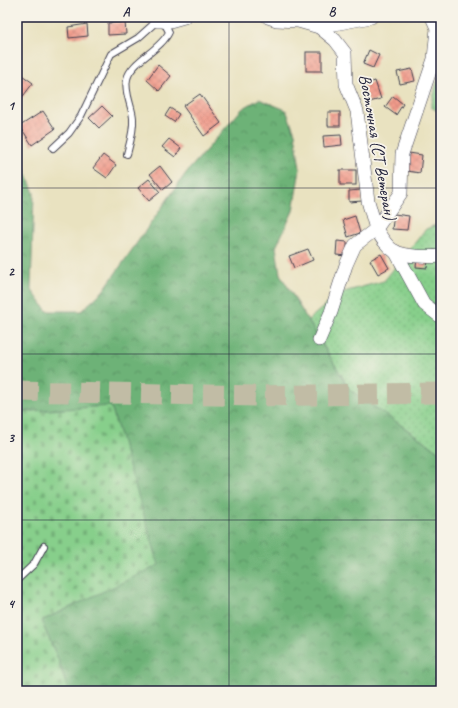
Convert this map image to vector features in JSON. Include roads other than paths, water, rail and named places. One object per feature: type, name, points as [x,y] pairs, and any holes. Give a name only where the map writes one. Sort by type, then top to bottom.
[{"type":"street","points":[[155,19],[170,21],[184,17]]},
{"type":"street","points":[[268,17],[277,20],[298,21],[319,27],[371,17]]},
{"type":"street","points":[[432,17],[437,28],[434,59],[402,154],[401,193],[376,229],[383,241],[395,251],[424,304],[441,317]]},
{"type":"street","name":"Восточная (СТ Ветеран)","points":[[319,27],[335,40],[345,53],[346,84],[357,111],[368,201],[376,229],[355,245],[346,265],[331,312],[319,340]]},
{"type":"street","points":[[395,251],[426,258],[441,256]]},
{"type":"lane","points":[[53,148],[69,133],[81,116],[111,54],[138,38],[155,19],[166,26],[169,32],[166,40],[131,71],[127,79],[128,98],[133,119],[132,138],[127,154]]},
{"type":"lane","points":[[17,580],[34,564],[44,546]]},
{"type":"tunnel","points":[[17,391],[257,396],[441,393]]}]
